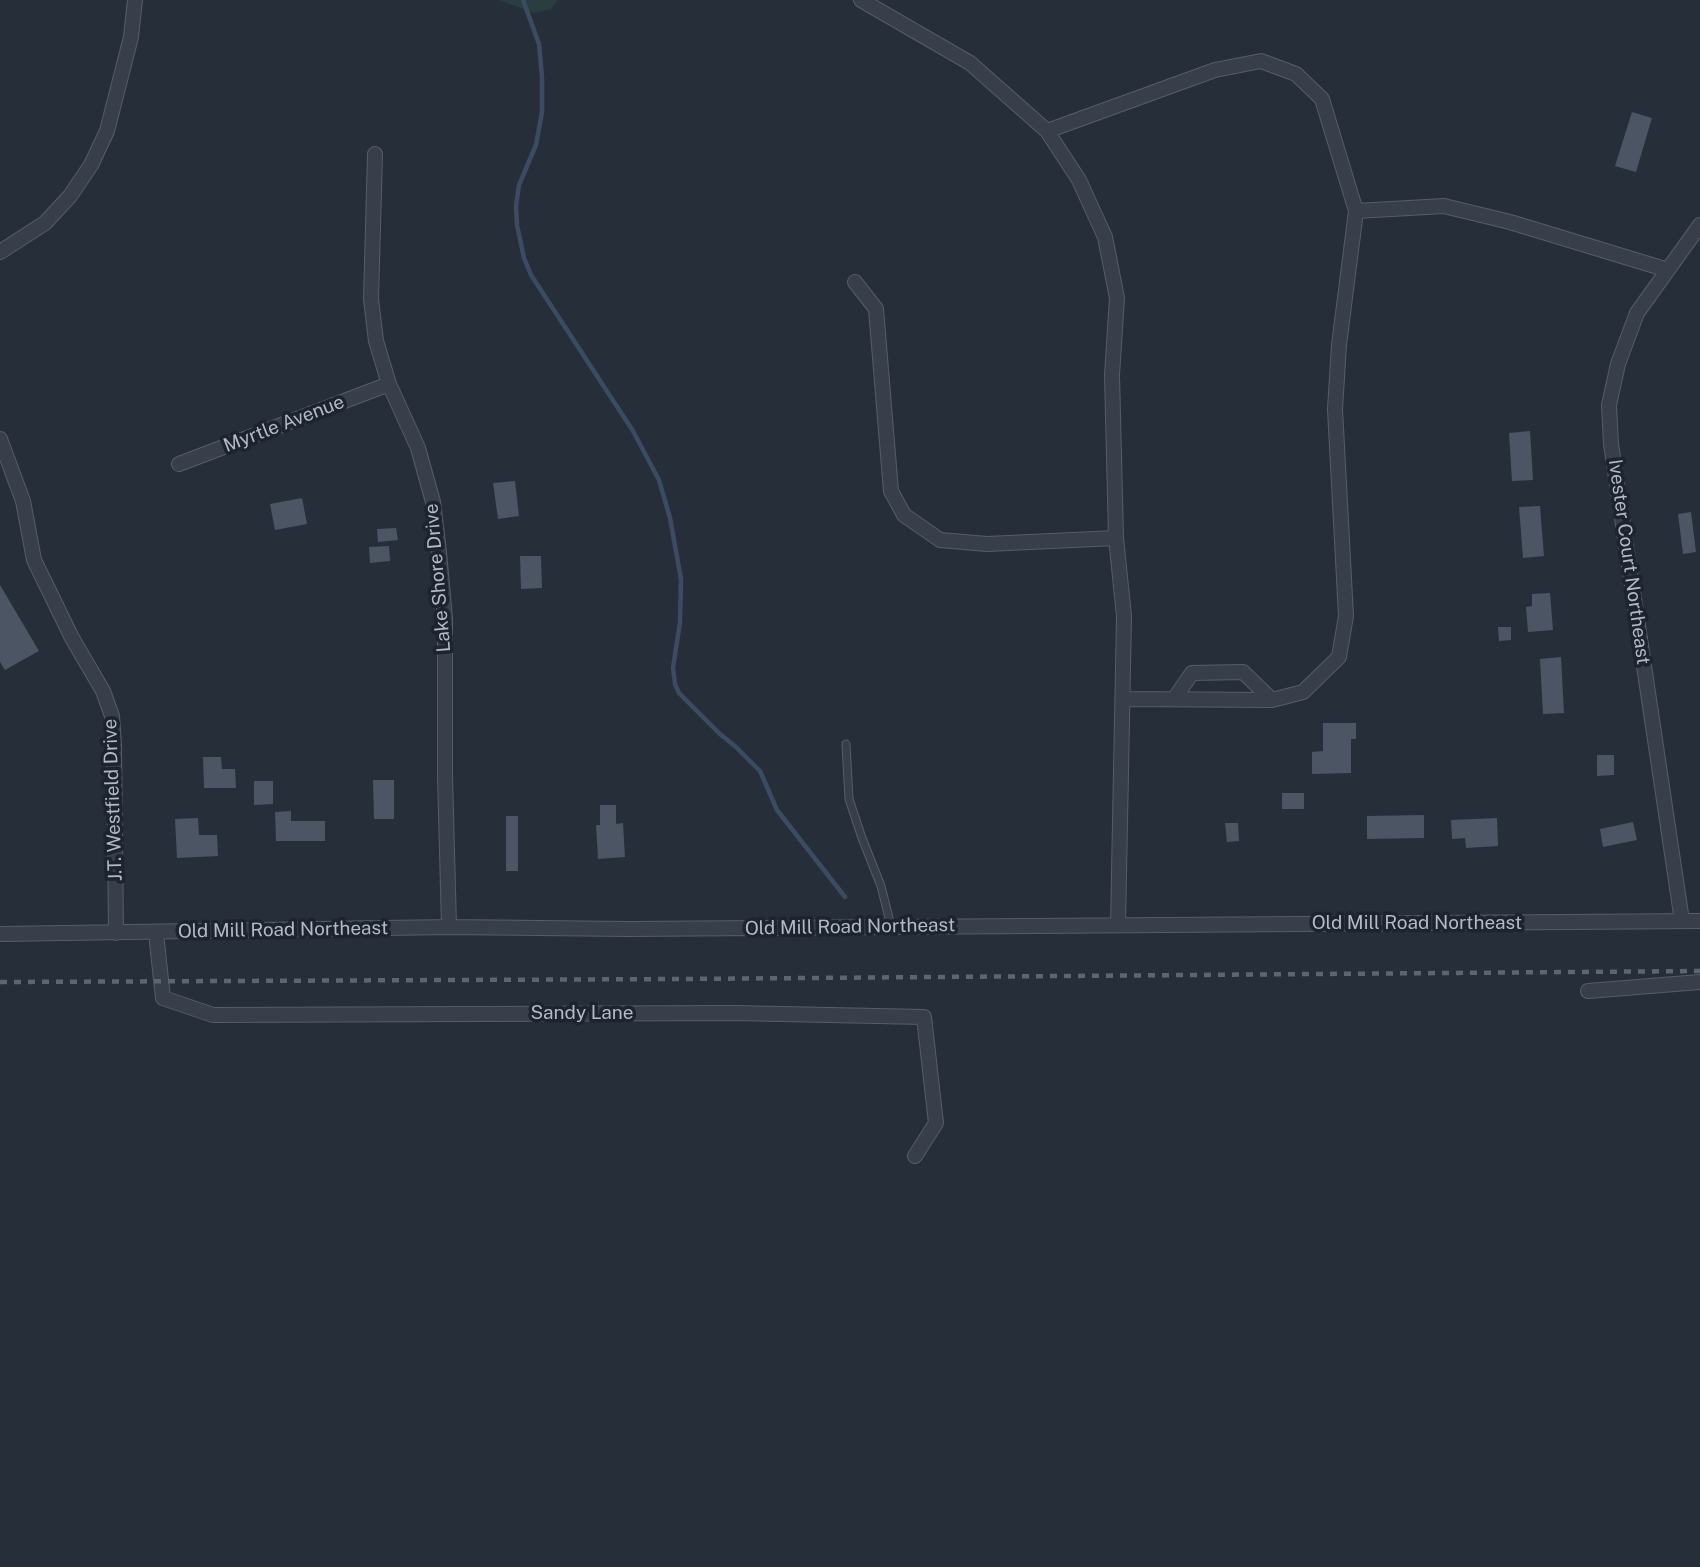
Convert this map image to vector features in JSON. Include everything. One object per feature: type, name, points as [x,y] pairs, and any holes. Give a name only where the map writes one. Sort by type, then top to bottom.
[{"type":"street","points":[[0,252],[45,223],[70,196],[91,165],[107,131],[131,37],[135,0]]},
{"type":"street","points":[[860,0],[970,64],[1047,131],[1079,180],[1105,237],[1117,299],[1112,375],[1116,538],[1124,616],[1118,925]]},
{"type":"street","points":[[1047,131],[1215,70],[1261,61],[1296,74],[1322,99],[1356,211],[1339,345],[1335,409],[1346,616],[1339,657],[1303,692],[1272,700],[1124,699]]},
{"type":"street","name":"Lake Shore Drive","points":[[375,154],[371,299],[376,341],[390,384],[418,448],[433,502],[439,552],[445,619],[449,927]]},
{"type":"street","points":[[1356,211],[1444,206],[1510,222],[1668,270]]},
{"type":"street","name":"Ivester Court Northeast","points":[[1682,921],[1611,444],[1609,405],[1618,364],[1637,313],[1700,225]]},
{"type":"street","points":[[855,282],[876,309],[891,491],[904,515],[940,540],[987,544],[1116,538]]},
{"type":"street","name":"Myrtle Avenue","points":[[179,464],[390,384]]},
{"type":"street","name":"J.T. Westfield Drive","points":[[0,439],[6,473],[23,501],[34,560],[72,638],[103,691],[112,716],[116,933]]},
{"type":"street","points":[[1174,699],[1192,673],[1242,673],[1272,700]]},
{"type":"street","name":"Old Mill Road Northeast","points":[[0,933],[449,927],[629,929],[1700,921]]},
{"type":"street","name":"Sandy Lane","points":[[156,933],[163,998],[213,1015],[734,1013],[924,1017],[936,1123],[915,1156]]},
{"type":"street","points":[[1588,991],[1700,982]]},
{"type":"lane","points":[[846,744],[849,799],[881,886],[891,926]]},
{"type":"green space","points":[[499,0],[558,0],[551,9],[534,13]]},
{"type":"building","points":[[1632,112],[1652,118],[1636,172],[1615,166]]},
{"type":"building","points":[[1530,431],[1533,480],[1512,481],[1509,433]]},
{"type":"building","points":[[515,481],[519,516],[498,519],[493,483]]},
{"type":"building","points":[[302,498],[307,524],[275,530],[270,504]]},
{"type":"building","points":[[1540,506],[1544,556],[1523,558],[1519,507]]},
{"type":"building","points":[[1691,512],[1696,552],[1683,554],[1678,514]]},
{"type":"building","points":[[396,528],[398,540],[378,542],[377,529]]},
{"type":"building","points":[[389,546],[390,561],[370,563],[369,547]]},
{"type":"building","points":[[520,556],[541,556],[542,588],[521,589]]},
{"type":"building","points":[[0,585],[39,651],[5,670],[0,662]]},
{"type":"building","points":[[1550,593],[1553,630],[1528,632],[1526,607],[1532,606],[1532,594]]},
{"type":"building","points":[[1498,627],[1511,627],[1511,640],[1499,641]]},
{"type":"building","points":[[1561,657],[1564,713],[1543,714],[1540,659]]},
{"type":"building","points":[[1323,723],[1356,723],[1356,739],[1351,739],[1351,773],[1312,774],[1312,752],[1323,751]]},
{"type":"building","points":[[1597,755],[1614,755],[1614,775],[1597,776]]},
{"type":"building","points":[[203,757],[221,757],[222,769],[235,769],[236,788],[204,788]]},
{"type":"building","points":[[373,780],[394,780],[394,819],[374,819]]},
{"type":"building","points":[[254,781],[273,781],[273,804],[254,805]]},
{"type":"building","points":[[1282,793],[1304,793],[1304,809],[1282,809]]},
{"type":"building","points":[[600,805],[616,805],[616,824],[623,823],[625,857],[598,859],[596,825],[600,825]]},
{"type":"building","points":[[291,811],[291,821],[325,821],[325,841],[276,841],[275,812]]},
{"type":"building","points":[[1424,815],[1424,838],[1367,839],[1367,816]]},
{"type":"building","points":[[506,816],[518,816],[518,871],[506,871]]},
{"type":"building","points":[[198,818],[199,835],[217,835],[218,856],[177,858],[175,819]]},
{"type":"building","points":[[1497,818],[1498,846],[1466,848],[1465,838],[1452,839],[1451,820]]},
{"type":"building","points":[[1633,822],[1637,840],[1603,847],[1600,829]]},
{"type":"building","points":[[1225,823],[1238,823],[1239,841],[1227,842]]},
{"type":"waterway","points":[[523,0],[539,44],[542,77],[542,112],[536,145],[519,185],[516,206],[524,258],[531,275],[633,431],[659,480],[670,518],[681,579],[680,622],[673,668],[675,684],[679,693],[760,771],[777,810],[845,897]]},
{"type":"railway","points":[[0,982],[1700,971]]}]
